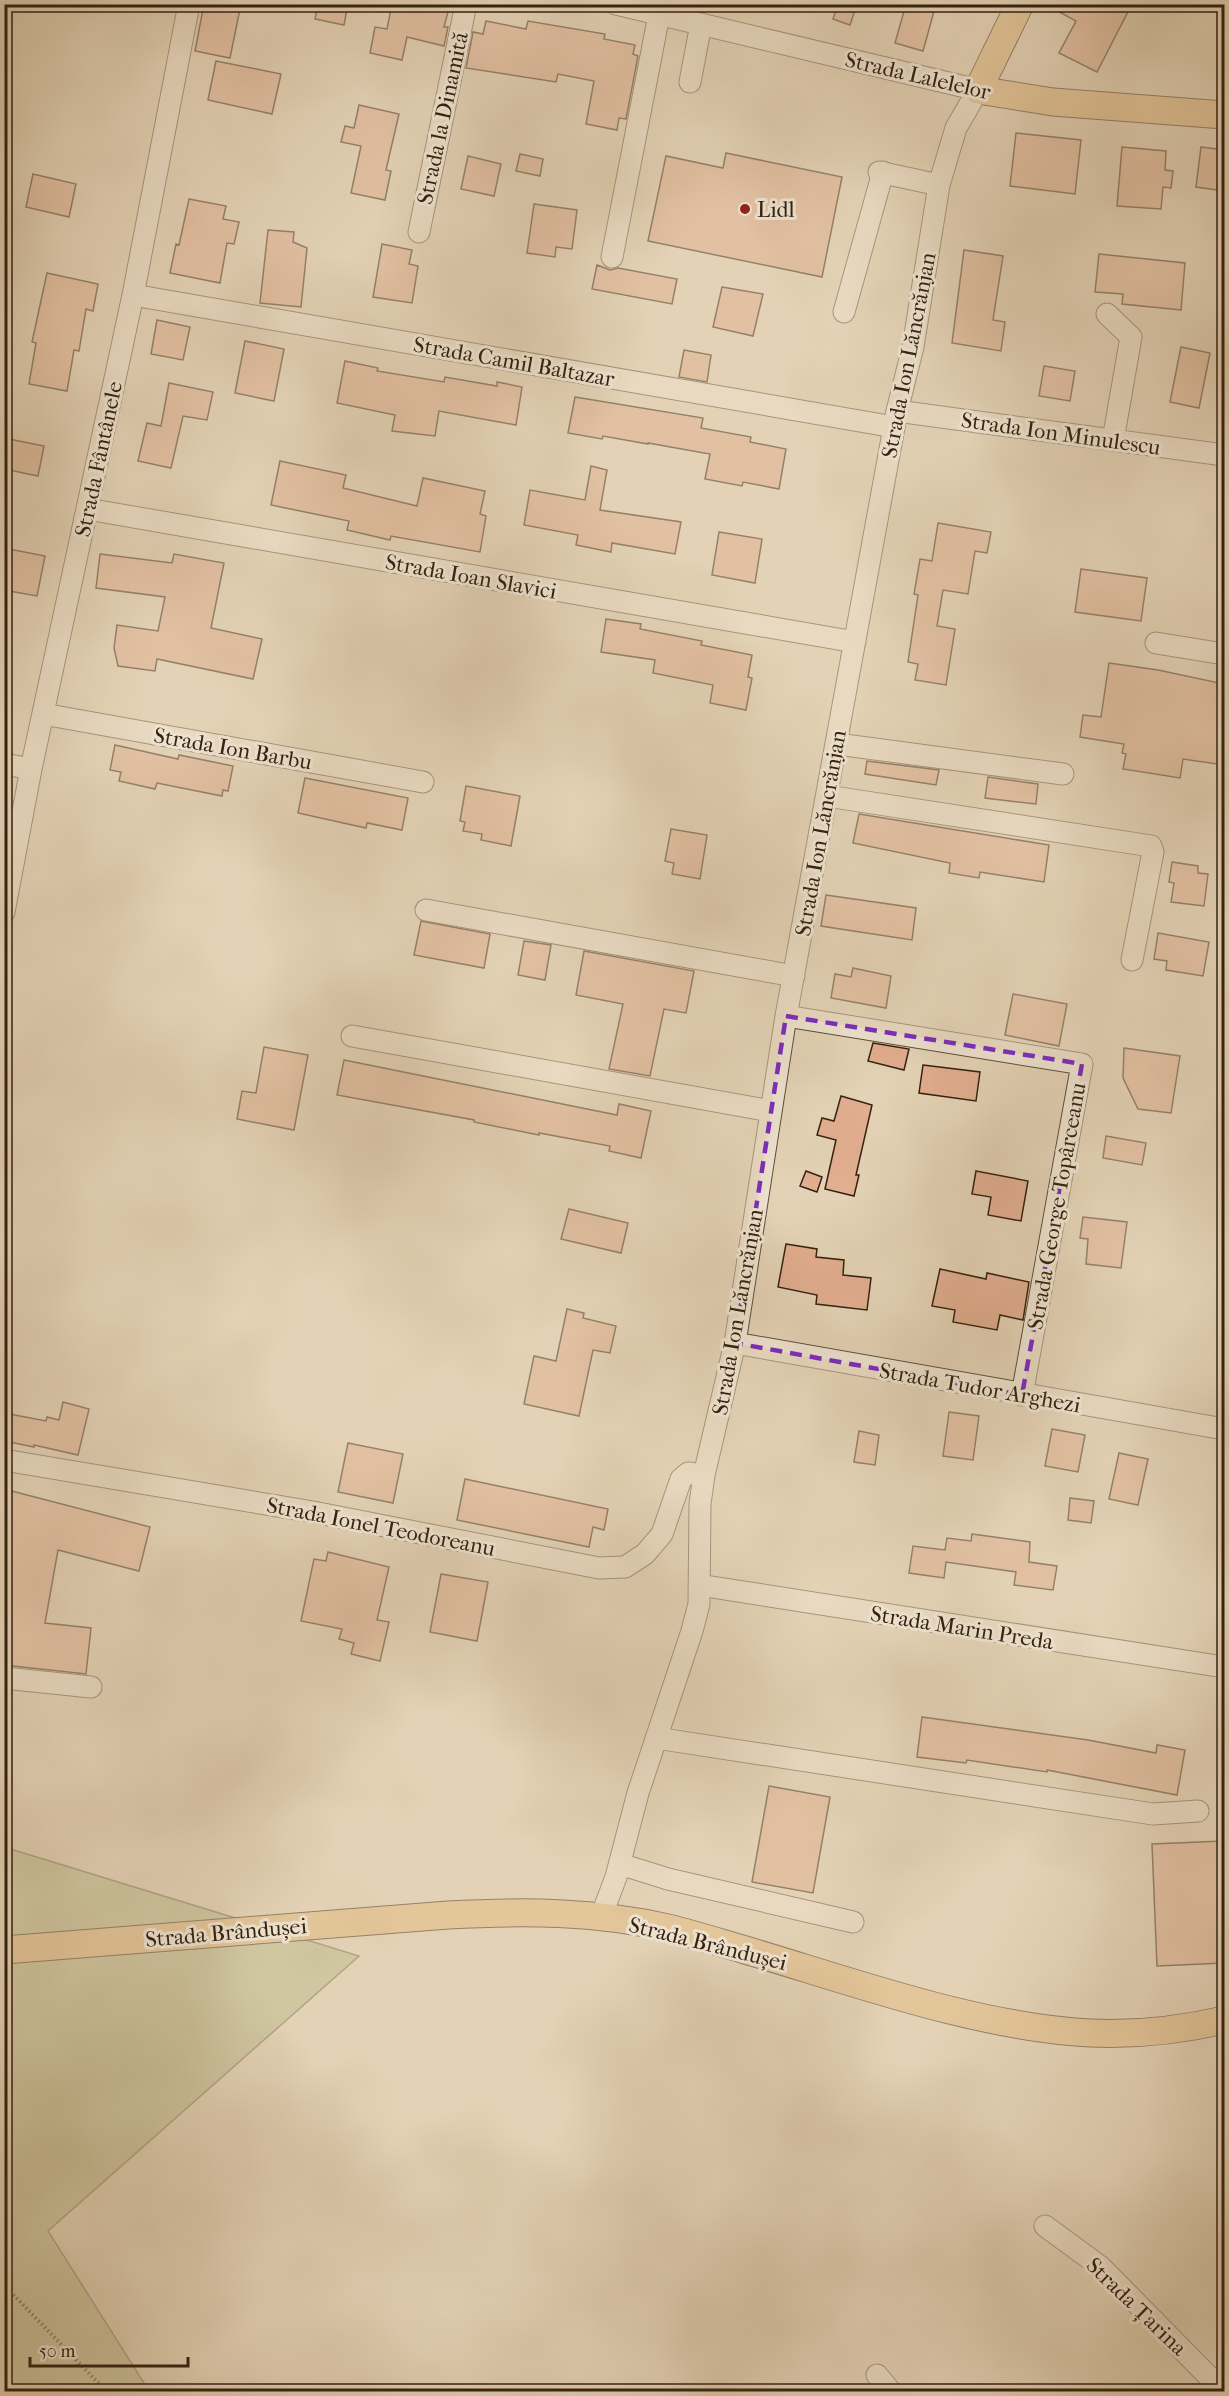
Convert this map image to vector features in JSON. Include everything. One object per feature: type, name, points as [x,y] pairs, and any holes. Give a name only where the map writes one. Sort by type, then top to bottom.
[{"type":"main road","points":[[978,90],[1020,4]]},
{"type":"main road","name":"Strada Lalelelor","points":[[978,90],[1053,102],[1224,115]]},
{"type":"main road","name":"Strada Brândușei","points":[[4,1950],[448,1915],[516,1912],[608,1918],[668,1928],[955,2011],[1032,2026],[1089,2033],[1154,2032],[1224,2020]]},
{"type":"street","name":"Strada Fântânele","points":[[4,912],[31,769],[133,295],[189,4]]},
{"type":"street","name":"Strada la Dinamită","points":[[419,232],[466,4]]},
{"type":"street","name":"Strada Lalelelor","points":[[616,4],[978,90]]},
{"type":"street","points":[[612,257],[659,15]]},
{"type":"street","points":[[690,82],[701,24]]},
{"type":"street","name":"Strada Ion Lăncrănjan","points":[[608,1918],[617,1908],[618,1871],[638,1793],[699,1604],[700,1504],[704,1475],[735,1343],[786,1016],[896,419],[913,347],[939,185],[956,128],[978,90]]},
{"type":"street","points":[[844,312],[881,172],[939,185]]},
{"type":"street","name":"Strada Camil Baltazar","points":[[133,295],[896,419]]},
{"type":"street","points":[[1107,314],[1131,337],[1113,440]]},
{"type":"street","name":"Strada Ion Minulescu","points":[[896,419],[1113,440],[1224,455]]},
{"type":"street","name":"Strada Ioan Slavici","points":[[87,509],[855,642]]},
{"type":"street","points":[[1156,643],[1224,654]]},
{"type":"street","name":"Strada Ion Barbu","points":[[43,714],[423,782]]},
{"type":"street","points":[[837,744],[1063,774]]},
{"type":"street","points":[[4,764],[31,769]]},
{"type":"street","points":[[827,796],[1151,846],[1153,852],[1132,960]]},
{"type":"street","points":[[426,910],[794,976]]},
{"type":"street","name":"Strada George Topârceanu","points":[[786,1016],[1082,1064],[1022,1395]]},
{"type":"street","points":[[352,1036],[771,1110]]},
{"type":"street","name":"Strada Tudor Arghezi","points":[[735,1343],[1224,1429]]},
{"type":"street","name":"Strada Ionel Teodoreanu","points":[[4,1460],[314,1512],[599,1568],[625,1567],[645,1554],[662,1534],[681,1479],[688,1473],[704,1475]]},
{"type":"street","name":"Strada Marin Preda","points":[[699,1585],[1224,1667]]},
{"type":"street","points":[[4,1678],[91,1687]]},
{"type":"street","points":[[656,1738],[1153,1814],[1198,1811]]},
{"type":"street","points":[[618,1871],[668,1879],[853,1922]]},
{"type":"street","name":"Strada Țarina","points":[[1045,2226],[1101,2267],[1224,2391]]},
{"type":"street","points":[[877,2375],[891,2391]]},
{"type":"path","points":[[4,2285],[107,2391]]},
{"type":"highlighted area","points":[[786,1016],[1082,1064],[1022,1395],[735,1343]]},
{"type":"green space","points":[[4,1847],[359,1956],[48,2231],[149,2391],[5,2391]]},
{"type":"building","points":[[204,4],[241,4],[230,58],[195,51]]},
{"type":"building","points":[[318,4],[348,4],[344,25],[315,19]]},
{"type":"building","points":[[392,4],[450,4],[444,27],[448,27],[444,46],[407,37],[402,60],[370,53],[375,27],[387,29]]},
{"type":"building","points":[[838,4],[857,4],[850,25],[833,19]]},
{"type":"building","points":[[906,4],[936,4],[923,51],[895,43]]},
{"type":"building","points":[[1045,4],[1132,4],[1097,72],[1059,53],[1076,21]]},
{"type":"building","points":[[486,21],[526,29],[528,21],[605,34],[604,39],[635,45],[633,54],[638,56],[626,119],[619,118],[617,130],[586,124],[594,81],[558,74],[556,82],[466,68],[473,32],[483,34]]},
{"type":"building","points":[[216,61],[281,74],[272,114],[208,100]]},
{"type":"building","points":[[359,105],[399,114],[386,170],[391,171],[385,200],[351,193],[361,146],[341,142],[345,126],[354,128]]},
{"type":"building","points":[[1016,133],[1081,140],[1075,194],[1010,186]]},
{"type":"building","points":[[1122,147],[1166,151],[1165,170],[1173,171],[1171,188],[1163,187],[1161,209],[1117,206]]},
{"type":"building","points":[[1201,147],[1224,150],[1224,191],[1196,187]]},
{"type":"building","name":"Lidl","points":[[726,153],[842,177],[822,277],[648,241],[666,156],[723,168]]},
{"type":"building","points":[[520,154],[543,159],[540,176],[516,171]]},
{"type":"building","points":[[468,156],[501,164],[494,196],[461,189]]},
{"type":"building","points":[[33,174],[76,184],[69,217],[26,207]]},
{"type":"building","points":[[189,199],[226,206],[223,219],[239,222],[234,244],[227,243],[220,283],[170,273]]},
{"type":"building","points":[[534,204],[577,210],[572,249],[556,247],[555,257],[527,253]]},
{"type":"building","points":[[268,230],[294,232],[293,242],[307,248],[301,307],[260,303]]},
{"type":"building","points":[[382,244],[412,250],[409,264],[418,266],[412,303],[373,297]]},
{"type":"building","points":[[964,250],[1003,256],[993,320],[1005,322],[1001,351],[952,343]]},
{"type":"building","points":[[1099,254],[1185,263],[1181,310],[1122,304],[1123,294],[1095,292]]},
{"type":"building","points":[[597,265],[610,270],[618,268],[677,279],[672,304],[592,289]]},
{"type":"building","points":[[47,273],[98,284],[93,311],[86,309],[79,351],[74,350],[67,391],[29,384],[36,343],[32,342]]},
{"type":"building","points":[[722,287],[763,294],[753,336],[713,327]]},
{"type":"building","points":[[157,320],[190,327],[183,360],[151,354]]},
{"type":"building","points":[[245,341],[284,349],[274,401],[235,393]]},
{"type":"building","points":[[1181,347],[1210,353],[1199,408],[1170,402]]},
{"type":"building","points":[[684,350],[711,355],[707,382],[679,377]]},
{"type":"building","points":[[345,361],[378,368],[377,371],[444,382],[445,377],[497,386],[497,382],[522,387],[516,425],[439,411],[435,436],[392,431],[395,415],[337,403]]},
{"type":"building","points":[[1044,366],[1075,371],[1070,401],[1039,396]]},
{"type":"building","points":[[169,383],[213,392],[207,420],[183,416],[171,468],[138,461],[147,423],[161,426]]},
{"type":"building","points":[[575,397],[703,418],[701,428],[751,437],[750,442],[786,449],[779,489],[743,482],[742,486],[705,479],[710,454],[603,436],[602,439],[568,433]]},
{"type":"building","points":[[4,438],[44,446],[38,476],[4,469]]},
{"type":"building","points":[[280,461],[346,475],[343,488],[417,506],[423,478],[485,491],[480,514],[486,516],[480,552],[391,536],[390,540],[347,530],[349,521],[271,505]]},
{"type":"building","points":[[591,466],[607,470],[600,510],[681,522],[675,554],[612,543],[611,552],[576,545],[578,535],[524,525],[530,490],[585,500]]},
{"type":"building","points":[[938,523],[991,532],[987,553],[975,551],[968,594],[943,590],[937,626],[955,629],[946,685],[915,680],[918,664],[908,662],[918,595],[914,594],[920,559],[932,561]]},
{"type":"building","points":[[719,532],[762,539],[755,583],[712,575]]},
{"type":"building","points":[[4,548],[45,556],[37,596],[4,590]]},
{"type":"building","points":[[100,554],[172,563],[174,554],[224,563],[211,628],[262,639],[253,679],[157,659],[155,671],[118,666],[114,648],[117,625],[158,631],[165,597],[96,588]]},
{"type":"building","points":[[1081,569],[1147,578],[1141,621],[1075,612]]},
{"type":"building","points":[[606,619],[641,624],[640,629],[702,641],[701,645],[752,655],[748,677],[752,678],[746,710],[710,703],[713,685],[653,673],[655,660],[601,652]]},
{"type":"building","points":[[1109,663],[1158,670],[1224,684],[1224,765],[1183,759],[1180,778],[1123,769],[1126,754],[1122,753],[1124,744],[1080,737],[1083,715],[1101,717]]},
{"type":"building","points":[[115,745],[178,759],[179,755],[233,766],[228,791],[223,790],[222,796],[157,783],[155,789],[119,781],[121,772],[110,770]]},
{"type":"building","points":[[867,761],[939,770],[936,785],[865,774]]},
{"type":"building","points":[[988,777],[1038,784],[1036,804],[985,798]]},
{"type":"building","points":[[305,778],[408,798],[402,830],[367,823],[366,828],[298,813]]},
{"type":"building","points":[[466,786],[520,796],[511,846],[481,840],[482,834],[463,831],[465,822],[460,821]]},
{"type":"building","points":[[859,814],[1049,845],[1044,882],[980,872],[979,878],[949,873],[950,863],[853,843]]},
{"type":"building","points":[[671,829],[707,835],[700,879],[672,874],[674,863],[665,861]]},
{"type":"building","points":[[1172,862],[1198,866],[1198,873],[1208,874],[1204,906],[1171,902],[1174,883],[1169,882]]},
{"type":"building","points":[[826,895],[916,908],[912,940],[821,926]]},
{"type":"building","points":[[421,921],[490,934],[484,968],[414,955]]},
{"type":"building","points":[[1158,933],[1209,942],[1203,976],[1166,970],[1167,961],[1154,959]]},
{"type":"building","points":[[524,941],[551,945],[545,980],[518,975]]},
{"type":"building","points":[[584,951],[694,971],[686,1013],[664,1009],[650,1076],[609,1069],[623,1004],[576,995]]},
{"type":"building","points":[[853,968],[891,976],[886,1008],[831,998],[835,974],[851,977]]},
{"type":"building","points":[[1013,994],[1067,1004],[1059,1046],[1005,1035]]},
{"type":"building","points":[[873,1043],[909,1049],[904,1070],[868,1061]]},
{"type":"building","points":[[264,1047],[308,1055],[294,1130],[237,1119],[242,1091],[256,1093]]},
{"type":"building","points":[[1124,1048],[1180,1056],[1171,1113],[1138,1109],[1123,1078]]},
{"type":"building","points":[[344,1060],[617,1115],[619,1104],[651,1111],[641,1158],[609,1151],[610,1146],[539,1133],[539,1135],[474,1122],[474,1120],[337,1095]]},
{"type":"building","points":[[923,1065],[980,1072],[976,1101],[919,1093]]},
{"type":"building","points":[[841,1096],[872,1105],[856,1175],[859,1175],[854,1196],[825,1189],[836,1140],[817,1135],[822,1118],[834,1121]]},
{"type":"building","points":[[1106,1136],[1146,1143],[1142,1165],[1103,1158]]},
{"type":"building","points":[[806,1171],[822,1177],[817,1192],[800,1186]]},
{"type":"building","points":[[976,1171],[1028,1181],[1021,1221],[988,1215],[991,1197],[972,1194]]},
{"type":"building","points":[[569,1209],[628,1223],[621,1253],[561,1239]]},
{"type":"building","points":[[1083,1217],[1127,1222],[1121,1268],[1086,1264],[1088,1239],[1080,1238]]},
{"type":"building","points":[[786,1244],[817,1249],[816,1257],[844,1260],[843,1275],[871,1278],[867,1310],[816,1304],[817,1295],[778,1287]]},
{"type":"building","points":[[940,1269],[986,1279],[987,1273],[1029,1282],[1023,1320],[1000,1315],[997,1330],[953,1322],[955,1310],[932,1306]]},
{"type":"building","points":[[567,1309],[584,1313],[583,1318],[616,1326],[610,1353],[593,1350],[579,1416],[524,1404],[534,1356],[556,1361]]},
{"type":"building","points":[[63,1402],[89,1409],[78,1455],[4,1441],[4,1413],[46,1421],[47,1417],[59,1420]]},
{"type":"building","points":[[949,1412],[979,1416],[973,1460],[943,1456]]},
{"type":"building","points":[[1052,1429],[1085,1435],[1078,1472],[1045,1466]]},
{"type":"building","points":[[859,1431],[879,1435],[875,1465],[854,1462]]},
{"type":"building","points":[[348,1443],[403,1454],[393,1503],[338,1492]]},
{"type":"building","points":[[1119,1453],[1148,1459],[1138,1505],[1109,1499]]},
{"type":"building","points":[[465,1479],[608,1509],[604,1530],[593,1527],[589,1547],[457,1520]]},
{"type":"building","points":[[4,1489],[150,1527],[139,1571],[58,1550],[45,1623],[91,1628],[86,1674],[4,1665],[4,1562],[11,1528],[4,1526]]},
{"type":"building","points":[[1070,1498],[1094,1501],[1091,1523],[1068,1520]]},
{"type":"building","points":[[972,1534],[1030,1542],[1029,1562],[1057,1566],[1053,1590],[1014,1585],[1016,1572],[946,1562],[944,1578],[909,1573],[913,1546],[945,1550],[947,1538],[971,1541]]},
{"type":"building","points":[[328,1552],[389,1567],[377,1620],[389,1622],[380,1661],[351,1654],[354,1643],[339,1639],[342,1629],[301,1621],[314,1559],[326,1561]]},
{"type":"building","points":[[441,1574],[488,1582],[477,1641],[430,1632]]},
{"type":"building","points":[[922,1717],[1088,1740],[1156,1753],[1157,1745],[1185,1750],[1177,1795],[1047,1770],[1047,1772],[967,1760],[966,1763],[917,1757]]},
{"type":"building","points":[[769,1786],[830,1797],[813,1893],[752,1882]]},
{"type":"building","points":[[1223,1841],[1224,1963],[1157,1966],[1152,1844]]},
{"type":"place","name":"Lidl","points":[[745,209]]}]
